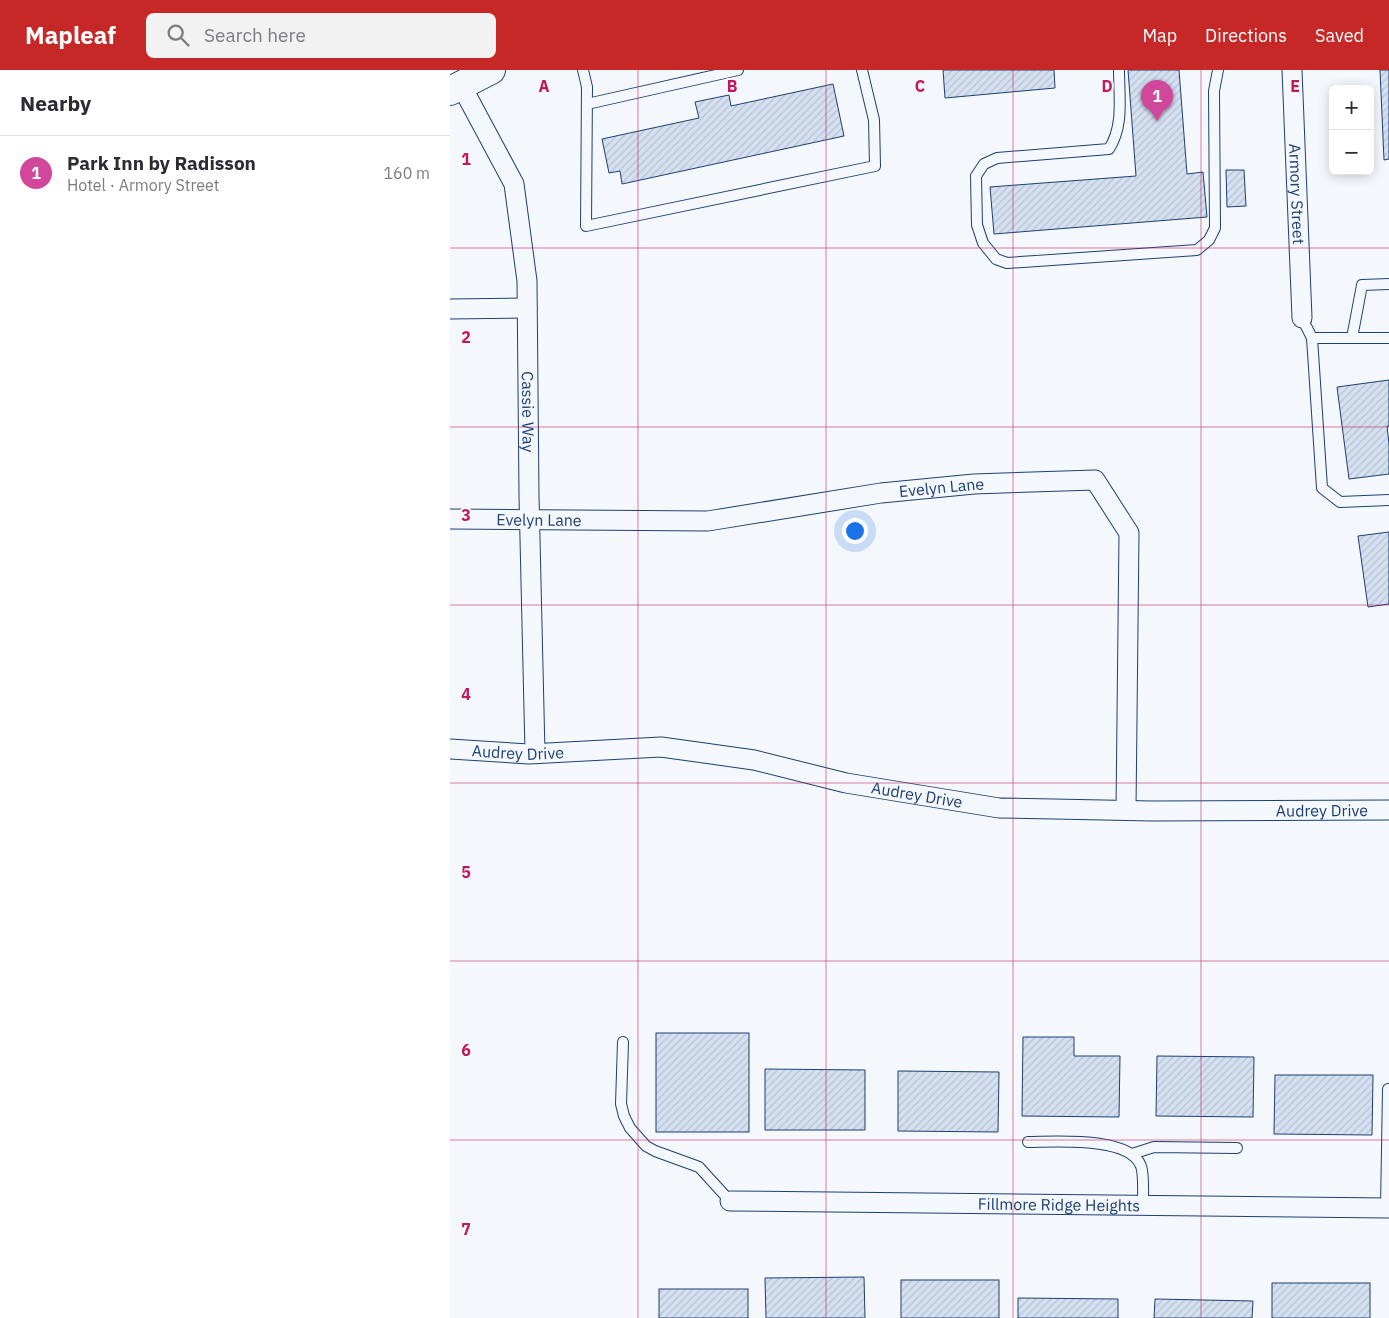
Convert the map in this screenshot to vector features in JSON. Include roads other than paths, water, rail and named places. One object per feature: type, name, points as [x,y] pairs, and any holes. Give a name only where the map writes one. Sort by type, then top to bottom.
[{"type":"main road","points":[[456,88],[491,70]]},
{"type":"street","name":"Armory Street","points":[[1292,70],[1302,318]]},
{"type":"street","name":"Cassie Way","points":[[456,88],[514,184],[526,281],[529,520],[535,754]]},
{"type":"street","points":[[450,309],[527,308]]},
{"type":"street","name":"Evelyn Lane","points":[[450,520],[708,521],[882,493],[974,484],[1095,480],[1129,533],[1126,810]]},
{"type":"street","name":"Audrey Drive","points":[[450,748],[535,754],[661,747],[754,760],[846,783],[999,808],[1389,810]]},
{"type":"street","name":"Fillmore Ridge Heights","points":[[730,1201],[1388,1208]]},
{"type":"lane","points":[[583,70],[587,88],[586,226],[875,166],[874,120],[862,70]]},
{"type":"lane","points":[[587,104],[738,70]]},
{"type":"lane","points":[[1119,70],[1120,115],[1115,141],[1109,150],[997,158],[984,164],[976,176],[977,225],[983,243],[996,259],[1007,263],[1197,250],[1209,240],[1215,228],[1214,90],[1218,70]]},
{"type":"lane","points":[[1352,338],[1362,285],[1389,284]]},
{"type":"lane","points":[[1302,318],[1312,338],[1322,488],[1340,502],[1389,500]]},
{"type":"lane","points":[[1312,338],[1389,338]]},
{"type":"lane","points":[[624,1042],[621,1104],[630,1128],[646,1146],[699,1167],[730,1201]]},
{"type":"lane","points":[[1388,1089],[1388,1208]]},
{"type":"lane","points":[[1028,1142],[1079,1142],[1113,1146],[1132,1154],[1141,1167],[1143,1205]]},
{"type":"lane","points":[[1132,1154],[1154,1147],[1237,1148]]},
{"type":"place","name":"Park Inn by Radisson","points":[[1157,121]]}]
